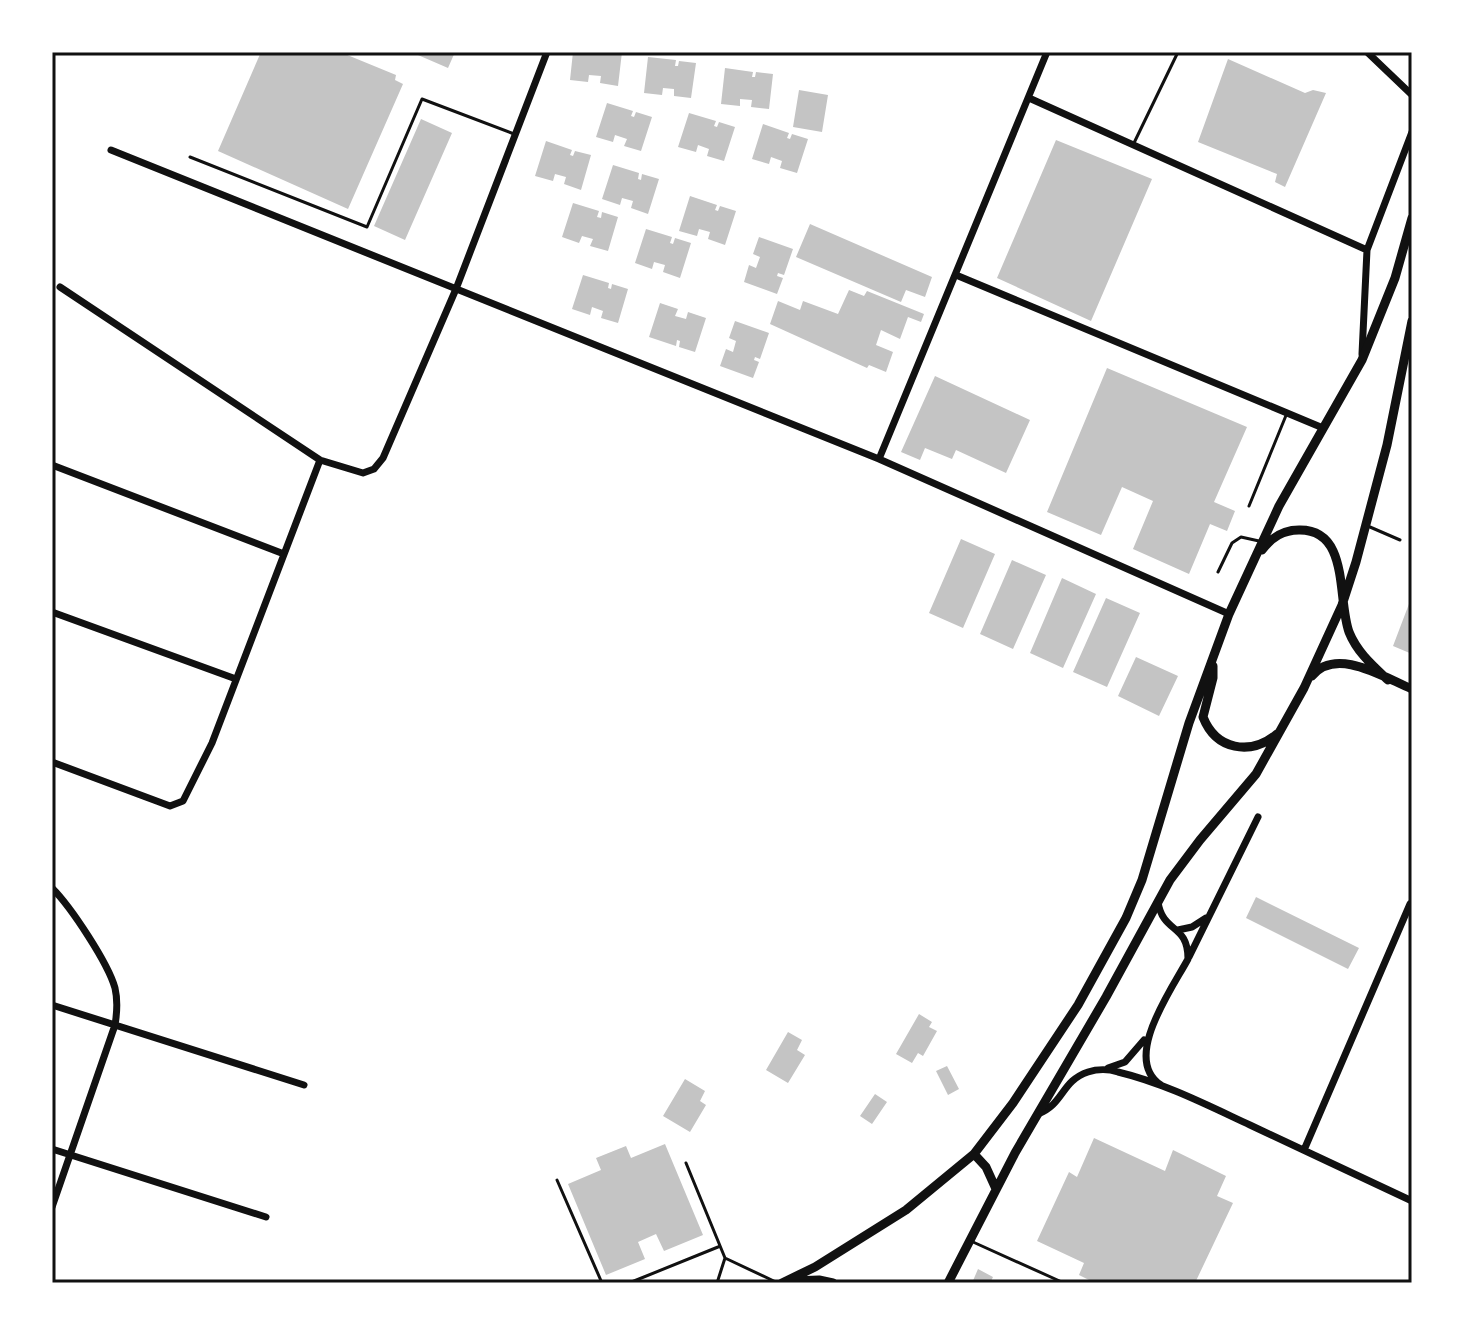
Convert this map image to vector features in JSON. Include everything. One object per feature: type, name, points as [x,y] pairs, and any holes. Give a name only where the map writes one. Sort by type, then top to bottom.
[{"type":"main road","points":[[782,1283],[815,1267],[906,1210],[974,1154],[1044,1058],[1086,991],[1126,918],[1155,842],[1189,723],[1229,614],[1279,506],[1362,360],[1395,278],[1412,218]]},
{"type":"main road","points":[[948,1283],[1036,1115],[1158,902],[1200,840],[1256,774],[1304,688],[1342,605],[1366,525],[1387,445],[1412,321]]},
{"type":"main road","points":[[1251,565],[1273,537],[1287,531],[1312,531],[1331,546],[1350,633],[1357,648],[1388,680]]},
{"type":"main road","points":[[1213,659],[1213,678],[1203,717],[1213,736],[1232,746],[1244,748],[1263,744],[1283,729]]},
{"type":"main road","points":[[1304,688],[1316,671],[1337,663],[1363,669],[1412,689]]},
{"type":"main road","points":[[974,1154],[986,1167],[996,1189]]},
{"type":"main road","points":[[782,1283],[806,1280],[833,1283]]},
{"type":"street","points":[[60,287],[320,460],[363,473],[374,469],[383,458],[456,289],[547,52]]},
{"type":"street","points":[[879,459],[1047,52]]},
{"type":"street","points":[[1367,52],[1412,95]]},
{"type":"street","points":[[1029,98],[1367,250]]},
{"type":"street","points":[[1362,360],[1367,250],[1412,132]]},
{"type":"street","points":[[111,150],[879,459],[1229,614]]},
{"type":"street","points":[[956,275],[1323,428]]},
{"type":"street","points":[[52,762],[170,806],[183,801],[212,743],[320,460]]},
{"type":"street","points":[[52,465],[284,554]]},
{"type":"street","points":[[52,612],[236,679]]},
{"type":"street","points":[[1258,817],[1151,1030],[1145,1048],[1147,1068],[1155,1081],[1170,1089],[1412,1201]]},
{"type":"street","points":[[52,888],[65,901],[114,984],[117,999],[115,1025],[52,1207]]},
{"type":"street","points":[[1158,902],[1164,921],[1185,936],[1188,959]]},
{"type":"street","points":[[1304,1150],[1410,904]]},
{"type":"street","points":[[1178,930],[1199,924],[1210,913]]},
{"type":"street","points":[[52,1005],[304,1085]]},
{"type":"street","points":[[1036,1115],[1053,1108],[1068,1083],[1089,1072],[1125,1062],[1151,1030]]},
{"type":"street","points":[[1102,1070],[1170,1089]]},
{"type":"street","points":[[52,1149],[266,1217]]},
{"type":"lane","points":[[1133,145],[1178,52]]},
{"type":"lane","points":[[190,157],[367,227],[422,99],[515,134]]},
{"type":"lane","points":[[1249,506],[1287,413]]},
{"type":"lane","points":[[1366,525],[1400,540]]},
{"type":"lane","points":[[1218,572],[1232,543],[1241,537],[1262,542]]},
{"type":"lane","points":[[686,1163],[725,1258],[717,1283]]},
{"type":"lane","points":[[557,1180],[602,1283]]},
{"type":"lane","points":[[969,1241],[1064,1283]]},
{"type":"lane","points":[[629,1283],[720,1246]]},
{"type":"lane","points":[[725,1258],[782,1283]]},
{"type":"building","points":[[261,52],[340,52],[396,75],[395,80],[403,84],[348,209],[218,151]]},
{"type":"building","points":[[411,52],[455,52],[448,68]]},
{"type":"building","points":[[573,52],[622,52],[618,86],[600,83],[601,76],[589,75],[588,82],[570,80]]},
{"type":"building","points":[[648,57],[676,60],[675,66],[679,61],[696,63],[691,98],[674,96],[674,89],[663,88],[662,95],[644,93]]},
{"type":"building","points":[[1228,59],[1305,93],[1313,90],[1326,93],[1285,187],[1275,182],[1277,174],[1198,142]]},
{"type":"building","points":[[725,68],[753,72],[752,77],[756,72],[773,74],[769,109],[751,107],[752,100],[740,99],[740,106],[721,104]]},
{"type":"building","points":[[799,90],[828,95],[822,132],[793,127]]},
{"type":"building","points":[[607,103],[633,111],[631,116],[634,117],[636,112],[652,117],[641,151],[624,146],[627,139],[615,135],[613,142],[596,137]]},
{"type":"building","points":[[689,113],[716,121],[714,126],[717,127],[719,122],[735,127],[724,161],[707,156],[709,149],[698,145],[696,152],[678,147]]},
{"type":"building","points":[[421,119],[452,133],[405,240],[374,226]]},
{"type":"building","points":[[763,124],[789,133],[787,138],[790,139],[792,134],[808,139],[797,173],[780,168],[782,161],[771,157],[769,164],[752,159]]},
{"type":"building","points":[[1056,140],[1152,179],[1091,321],[997,278]]},
{"type":"building","points":[[546,141],[572,150],[570,155],[573,156],[575,151],[591,155],[581,190],[564,184],[566,177],[555,174],[553,181],[535,176]]},
{"type":"building","points":[[613,165],[639,173],[638,179],[641,180],[642,174],[659,179],[648,214],[631,208],[633,201],[622,198],[620,205],[602,199]]},
{"type":"building","points":[[690,196],[717,205],[715,210],[718,211],[720,206],[736,211],[725,245],[708,239],[710,232],[699,229],[697,236],[679,231]]},
{"type":"building","points":[[573,203],[599,211],[597,217],[601,218],[602,212],[618,217],[608,251],[590,246],[593,239],[582,236],[579,243],[562,237]]},
{"type":"building","points":[[810,224],[932,277],[925,297],[906,290],[901,302],[796,257]]},
{"type":"building","points":[[646,229],[672,237],[670,243],[673,244],[675,238],[691,243],[680,278],[663,272],[665,265],[654,262],[652,269],[635,263]]},
{"type":"building","points":[[759,237],[793,249],[784,275],[778,273],[777,276],[783,278],[777,294],[744,282],[749,265],[756,268],[760,257],[753,254]]},
{"type":"building","points":[[583,275],[609,283],[608,288],[611,289],[612,284],[628,289],[618,323],[601,318],[603,311],[592,307],[590,315],[572,309]]},
{"type":"building","points":[[849,290],[864,296],[867,291],[924,314],[921,322],[908,317],[900,339],[881,330],[876,345],[893,352],[886,372],[869,365],[867,368],[770,324],[778,301],[800,310],[803,301],[838,314]]},
{"type":"building","points":[[660,303],[678,309],[675,316],[686,319],[688,312],[706,318],[695,352],[679,347],[680,341],[677,340],[676,346],[649,337]]},
{"type":"building","points":[[735,321],[769,333],[760,359],[755,357],[754,360],[759,362],[753,378],[720,366],[726,349],[733,352],[736,341],[729,338]]},
{"type":"building","points":[[1107,368],[1247,427],[1214,502],[1235,511],[1227,531],[1210,524],[1189,574],[1133,549],[1153,501],[1122,487],[1101,535],[1047,512]]},
{"type":"building","points":[[935,376],[1030,420],[1006,473],[956,450],[952,459],[925,448],[920,460],[901,452]]},
{"type":"building","points":[[961,539],[995,554],[963,628],[929,613]]},
{"type":"building","points":[[1012,560],[1046,575],[1013,649],[980,634]]},
{"type":"building","points":[[1062,578],[1096,594],[1063,668],[1030,653]]},
{"type":"building","points":[[1412,596],[1412,654],[1393,646]]},
{"type":"building","points":[[1106,598],[1140,613],[1107,687],[1073,672]]},
{"type":"building","points":[[1136,657],[1178,676],[1159,716],[1118,696]]},
{"type":"building","points":[[1256,897],[1359,948],[1348,969],[1246,918]]},
{"type":"building","points":[[919,1014],[932,1022],[929,1027],[937,1031],[923,1056],[918,1053],[912,1063],[896,1054]]},
{"type":"building","points":[[788,1032],[802,1040],[797,1050],[805,1055],[788,1083],[766,1070]]},
{"type":"building","points":[[947,1066],[959,1089],[948,1095],[936,1071]]},
{"type":"building","points":[[685,1079],[705,1091],[700,1101],[706,1105],[690,1132],[663,1116]]},
{"type":"building","points":[[875,1094],[887,1102],[872,1124],[860,1116]]},
{"type":"building","points":[[1094,1138],[1165,1171],[1173,1150],[1226,1176],[1217,1196],[1233,1203],[1195,1283],[1095,1283],[1079,1275],[1084,1263],[1037,1241],[1069,1172],[1077,1177]]},
{"type":"building","points":[[665,1144],[703,1235],[664,1251],[656,1234],[638,1242],[645,1259],[606,1275],[568,1184],[601,1170],[596,1158],[626,1146],[631,1158]]},
{"type":"building","points":[[978,1269],[993,1277],[990,1283],[972,1283]]}]
